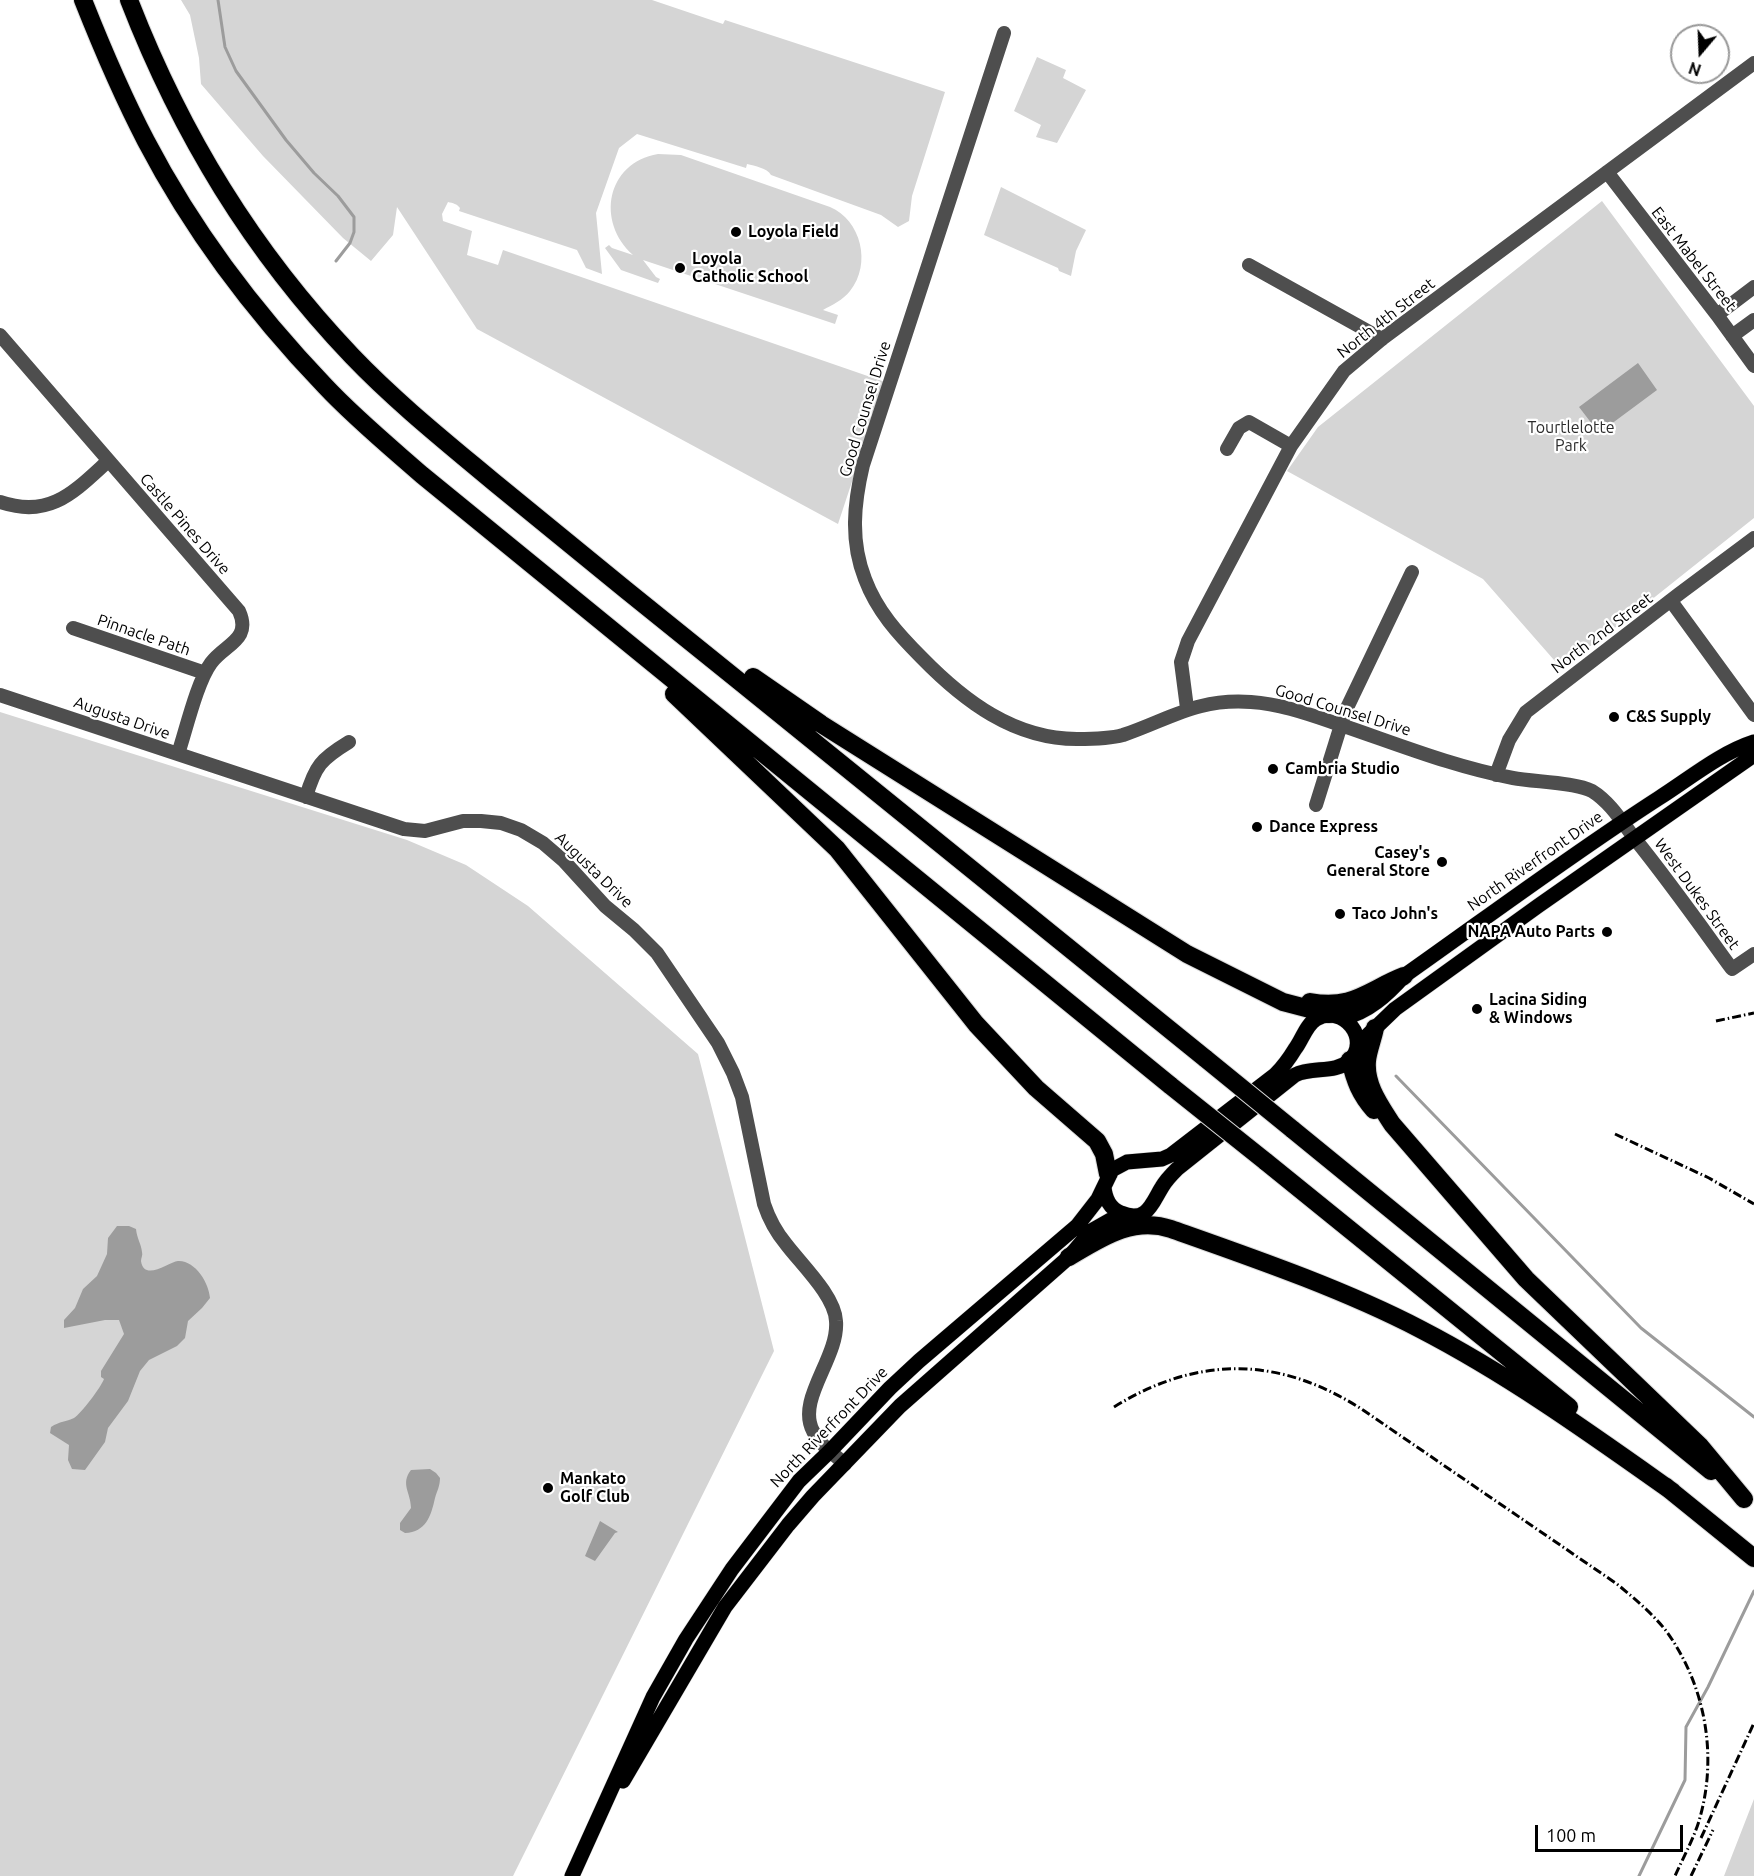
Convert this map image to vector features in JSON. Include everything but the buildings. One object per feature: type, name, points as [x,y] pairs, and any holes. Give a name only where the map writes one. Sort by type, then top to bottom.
[{"type":"highway","points":[[83,0],[119,86],[147,142],[214,252],[252,303],[326,388],[373,432],[422,475],[1171,1086],[1754,1558]]},
{"type":"highway","points":[[129,0],[154,62],[181,119],[211,173],[246,226],[320,321],[396,399],[578,552],[960,858],[1749,1503]]},
{"type":"highway","points":[[578,552],[774,693],[1187,954],[1283,1002],[1336,1016]]},
{"type":"highway","points":[[592,613],[837,849],[976,1024],[1035,1088],[1097,1141],[1104,1154],[1106,1181]]},
{"type":"highway","points":[[1248,986],[1303,1000],[1331,1004],[1357,1000],[1386,983],[1404,976]]},
{"type":"highway","points":[[1376,1028],[1367,1058],[1368,1076],[1378,1101],[1392,1124],[1526,1279],[1700,1446],[1749,1503]]},
{"type":"highway","points":[[1354,1052],[1357,1088],[1375,1111],[1392,1124]]},
{"type":"highway","points":[[1069,1257],[1107,1234],[1129,1226],[1133,1218],[1159,1225],[1265,1264],[1374,1307],[1420,1329],[1483,1364],[1569,1419],[1673,1492]]},
{"type":"main road","name":"North Riverfront Drive","points":[[1291,1070],[1308,1027],[1315,1020],[1362,1012],[1391,991],[1404,976],[1622,821],[1708,766],[1754,742]]},
{"type":"main road","points":[[1174,1162],[1162,1158],[1126,1162],[1119,1165],[1106,1181],[1108,1202],[1133,1218],[1151,1208],[1174,1162],[1264,1085],[1291,1070],[1306,1071],[1343,1065],[1395,1009],[1754,755]]},
{"type":"main road","points":[[1336,1016],[1353,1028],[1354,1052]]},
{"type":"main road","name":"North Riverfront Drive","points":[[572,1876],[653,1697],[686,1639],[732,1569],[775,1510],[799,1481],[890,1388],[1077,1226],[1098,1199],[1106,1181]]},
{"type":"main road","name":"North Riverfront Drive","points":[[591,1835],[725,1607],[788,1525],[900,1406],[1069,1257]]},
{"type":"street","name":"Good Counsel Drive","points":[[1004,33],[863,465],[855,504],[854,522],[860,562],[872,595],[891,627],[937,673],[972,703],[1003,722],[1047,736],[1074,740],[1120,736],[1187,708],[1230,702],[1263,703],[1300,711],[1496,775],[1578,786],[1590,790],[1605,802],[1635,838]]},
{"type":"street","name":"North 4th Street","points":[[1187,708],[1181,662],[1188,641],[1291,446],[1344,371],[1382,339],[1754,63]]},
{"type":"street","name":"East Mabel Street","points":[[1607,172],[1754,366]]},
{"type":"street","points":[[1249,265],[1382,339]]},
{"type":"street","points":[[1717,315],[1754,287]]},
{"type":"street","points":[[1732,336],[1754,320]]},
{"type":"street","name":"Castle Pines Drive","points":[[0,335],[242,619],[242,633],[213,660],[205,673],[178,754]]},
{"type":"street","points":[[1227,449],[1239,428],[1249,422],[1291,446]]},
{"type":"street","points":[[0,502],[27,507],[49,504],[73,493],[108,461]]},
{"type":"street","name":"North 2nd Street","points":[[1496,775],[1509,740],[1526,712],[1754,538]]},
{"type":"street","points":[[1316,805],[1345,711],[1412,572]]},
{"type":"street","points":[[1671,601],[1754,715]]},
{"type":"street","name":"Pinnacle Path","points":[[73,628],[205,673]]},
{"type":"street","name":"Augusta Drive","points":[[0,695],[404,829],[425,831],[463,821],[501,823],[521,830],[543,843],[564,861],[605,906],[657,953],[718,1043],[733,1073],[742,1097],[769,1219],[785,1244],[828,1298],[836,1321],[834,1345],[812,1395],[808,1410],[813,1432],[830,1451]]},
{"type":"street","points":[[306,797],[318,766],[328,754],[349,742]]},
{"type":"street","name":"West Dukes Street","points":[[1635,838],[1732,969],[1754,954]]},
{"type":"street","points":[[830,1451],[845,1464]]},
{"type":"green space","name":"Loyola Catholic School","points":[[181,0],[652,0],[723,24],[725,20],[945,92],[912,196],[909,221],[898,227],[881,215],[771,175],[760,168],[747,164],[746,168],[637,134],[619,148],[596,213],[602,274],[586,268],[577,250],[459,211],[460,208],[453,203],[448,202],[442,214],[443,221],[472,231],[467,255],[498,265],[503,250],[885,382],[838,524],[477,329],[397,207],[393,235],[371,261],[343,238],[263,156],[201,84],[199,58],[190,15]]},
{"type":"green space","points":[[1037,57],[1066,70],[1063,78],[1086,90],[1057,143],[1036,137],[1041,125],[1014,111]]},
{"type":"green space","points":[[658,154],[681,155],[830,207],[841,213],[856,232],[862,256],[857,280],[850,291],[841,300],[823,310],[838,315],[835,324],[643,260],[660,279],[658,283],[621,270],[605,248],[609,245],[633,255],[621,242],[614,227],[611,211],[612,196],[617,181],[627,169],[640,160]]},
{"type":"green space","points":[[1001,187],[1086,230],[1076,251],[1071,276],[984,235]]},
{"type":"green space","name":"Tourtlelotte Park","points":[[1602,201],[1754,406],[1754,518],[1636,612],[1561,668],[1483,579],[1287,471],[1318,427]]},
{"type":"green space","points":[[0,712],[407,840],[466,865],[528,906],[698,1054],[774,1351],[513,1876],[0,1876]]},
{"type":"green space","points":[[1754,1799],[1754,1876],[1724,1876]]},
{"type":"shaded area","points":[[1638,363],[1657,390],[1599,433],[1579,407]]},
{"type":"shaded area","points":[[117,1226],[129,1226],[136,1229],[141,1246],[143,1267],[152,1270],[178,1261],[190,1264],[204,1279],[210,1298],[188,1321],[185,1338],[177,1346],[149,1360],[140,1371],[128,1401],[108,1428],[105,1442],[85,1470],[72,1469],[68,1460],[69,1445],[50,1433],[51,1427],[74,1418],[90,1400],[104,1379],[101,1377],[101,1371],[124,1334],[119,1320],[105,1320],[64,1328],[64,1320],[75,1308],[83,1289],[97,1276],[107,1254],[108,1238]]},
{"type":"shaded area","points":[[430,1469],[440,1478],[432,1511],[423,1526],[418,1530],[405,1533],[400,1530],[400,1523],[411,1508],[406,1480],[411,1470]]},
{"type":"shaded area","points":[[600,1521],[618,1532],[595,1561],[585,1556]]},
{"type":"waterway","points":[[218,0],[225,47],[236,71],[286,140],[314,173],[338,196],[354,217],[354,232],[350,243],[336,261]]},
{"type":"waterway","points":[[1396,1076],[1641,1328],[1754,1417]]},
{"type":"waterway","points":[[1639,1876],[1685,1780],[1686,1727],[1754,1591]]},
{"type":"railway","points":[[1716,1021],[1754,1013]]},
{"type":"railway","points":[[1615,1134],[1709,1178],[1754,1204]]},
{"type":"railway","points":[[1114,1407],[1145,1390],[1177,1378],[1208,1371],[1239,1369],[1270,1372],[1301,1379],[1332,1392],[1363,1410],[1617,1584],[1644,1607],[1667,1632],[1691,1676],[1705,1723],[1708,1748],[1705,1797],[1697,1828],[1675,1876]]},
{"type":"railway","points":[[1701,1838],[1754,1723]]},
{"type":"railway","points":[[1691,1876],[1713,1830]]},
{"type":"place","name":"Loyola Field","points":[[736,232]]},
{"type":"place","name":"Loyola Catholic School","points":[[680,268]]},
{"type":"place","name":"C&S Supply","points":[[1614,717]]},
{"type":"place","name":"Cambria Studio","points":[[1273,769]]},
{"type":"place","name":"Dance Express","points":[[1257,827]]},
{"type":"place","name":"Casey's General Store","points":[[1442,862]]},
{"type":"place","name":"Taco John's","points":[[1340,914]]},
{"type":"place","name":"NAPA Auto Parts","points":[[1607,932]]},
{"type":"place","name":"Lacina Siding & Windows","points":[[1477,1009]]},
{"type":"place","name":"Mankato Golf Club","points":[[548,1488]]}]
